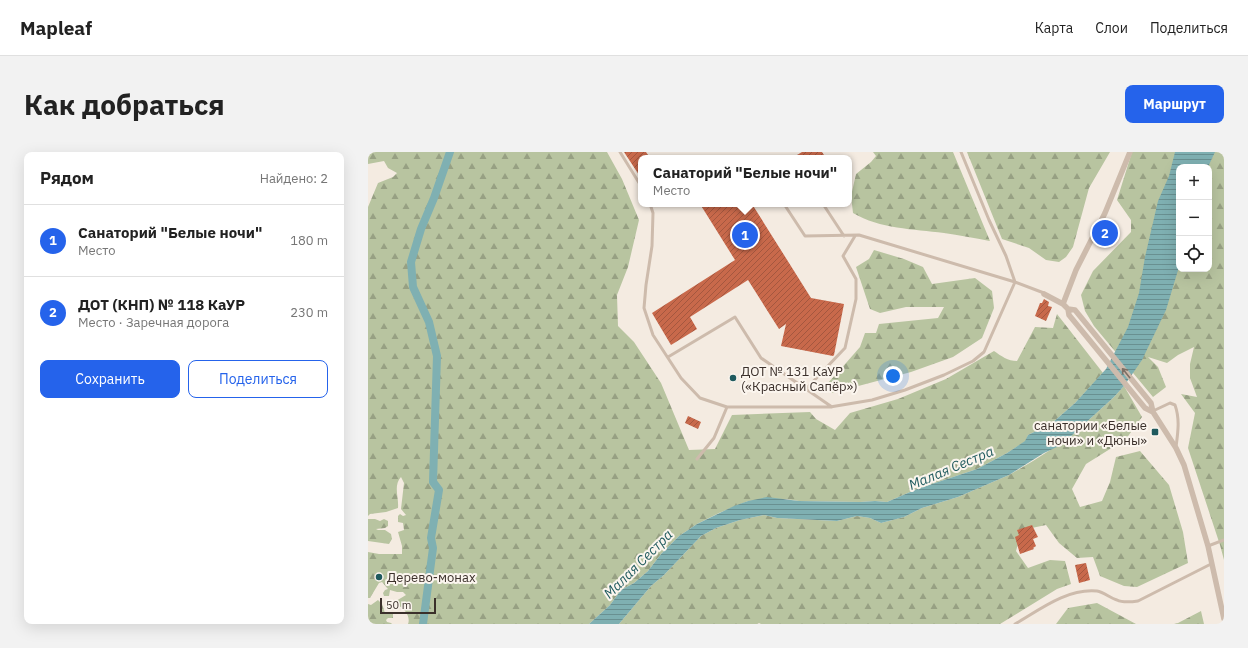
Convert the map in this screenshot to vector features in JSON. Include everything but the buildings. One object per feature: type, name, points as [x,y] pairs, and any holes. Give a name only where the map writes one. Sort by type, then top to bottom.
[{"type":"street","points":[[1063,304],[1076,270],[1105,213],[1130,152]]},
{"type":"street","points":[[1044,294],[1063,304],[1145,408],[1153,412]]},
{"type":"street","points":[[1069,312],[1075,310],[1151,403],[1153,412],[1176,448],[1184,465],[1208,546],[1224,619]]},
{"type":"lane","points":[[620,152],[638,181]]},
{"type":"lane","points":[[651,207],[653,212],[652,246],[644,308],[653,335],[681,378],[700,398],[727,407],[832,407],[872,400],[905,390],[944,375],[973,361],[984,352],[1015,282],[1006,256],[989,220],[961,152]]},
{"type":"lane","points":[[786,207],[805,236],[859,236],[1015,282],[1044,294]]},
{"type":"lane","points":[[825,207],[844,236]]},
{"type":"lane","points":[[806,389],[845,348],[856,299],[856,279],[843,256],[855,236]]},
{"type":"lane","points":[[668,357],[735,317],[761,358],[832,407]]},
{"type":"lane","points":[[1153,412],[1170,403],[1175,405],[1178,414],[1176,448]]},
{"type":"lane","points":[[697,459],[714,438],[727,407]]},
{"type":"lane","points":[[1208,546],[1224,540]]},
{"type":"lane","points":[[1015,624],[1042,608],[1078,592],[1098,591],[1118,601],[1138,601],[1211,564]]},
{"type":"green space","points":[[368,152],[607,152],[622,179],[639,220],[628,267],[617,295],[618,326],[634,342],[661,383],[689,450],[715,449],[732,415],[810,412],[816,419],[835,430],[850,413],[898,399],[946,379],[994,351],[1008,359],[1017,361],[1035,327],[1053,328],[1057,314],[1103,373],[1075,403],[1052,423],[1028,435],[1026,441],[1007,453],[977,469],[917,489],[887,502],[799,501],[786,499],[748,501],[719,513],[697,524],[679,536],[661,554],[648,571],[634,583],[621,590],[610,605],[589,624],[408,624],[408,615],[396,604],[396,601],[406,595],[403,592],[390,590],[389,596],[384,596],[383,593],[388,589],[382,582],[379,583],[370,598],[368,598],[368,552],[379,554],[402,554],[402,546],[398,532],[404,530],[403,523],[398,522],[398,516],[400,514],[403,516],[406,515],[401,509],[404,483],[401,477],[397,484],[398,508],[386,512],[370,514],[368,516],[368,207],[378,183],[393,177],[397,173],[388,168],[384,161],[368,164]]},
{"type":"green space","points":[[873,152],[953,152],[990,241],[885,225],[853,213],[852,192],[856,174],[876,156]]},
{"type":"green space","points":[[967,152],[1110,152],[1089,188],[1073,247],[1066,257],[1059,262],[1046,260],[1029,248],[1002,239]]},
{"type":"green space","points":[[1132,152],[1224,152],[1224,560],[1188,448],[1195,413],[1181,394],[1197,397],[1190,378],[1190,364],[1194,347],[1178,355],[1167,363],[1148,357],[1158,367],[1166,387],[1153,397],[1094,326],[1085,311],[1081,295],[1093,271],[1131,232],[1131,220],[1117,200]]},
{"type":"green space","points":[[874,250],[904,259],[923,267],[932,284],[975,278],[992,291],[994,308],[982,338],[953,357],[911,372],[832,393],[825,386],[860,347],[865,333],[876,333],[879,324],[938,318],[944,307],[906,307],[880,313],[870,309],[856,267],[869,259]]},
{"type":"green space","points":[[1124,386],[1142,417],[1126,439],[1086,464],[1072,489],[1080,507],[1102,501],[1110,482],[1116,457],[1140,451],[1169,485],[1183,532],[1188,563],[1137,587],[1124,586],[1100,576],[1093,557],[1077,558],[1059,543],[1046,525],[1022,530],[1016,551],[1028,568],[1050,560],[1065,561],[1071,584],[1057,589],[1000,624],[619,624],[651,586],[664,575],[701,536],[716,528],[740,520],[764,515],[777,518],[837,521],[857,516],[870,518],[881,523],[904,517],[922,508],[958,497],[1009,475],[1033,461],[1069,438]]},
{"type":"green space","points":[[368,519],[380,521],[384,519],[388,521],[388,526],[385,528],[376,529],[385,530],[391,534],[392,539],[389,544],[368,541]]},
{"type":"green space","points":[[378,600],[382,604],[385,613],[393,614],[393,618],[388,618],[386,620],[392,624],[368,624],[368,604],[371,605]]},
{"type":"green space","points":[[1097,603],[1136,624],[1056,624],[1068,608]]},
{"type":"green space","points":[[1201,611],[1204,624],[1174,624],[1178,623]]},
{"type":"water","points":[[1175,152],[1215,152],[1209,164],[1176,164],[1176,272],[1177,272],[1166,310],[1142,360],[1124,386],[1114,397],[1069,438],[1057,447],[1044,453],[1009,475],[958,497],[922,508],[904,517],[881,523],[870,518],[857,516],[837,521],[777,518],[764,515],[740,520],[716,528],[701,536],[664,575],[651,586],[619,624],[589,624],[610,605],[621,590],[634,583],[648,571],[661,554],[679,536],[697,524],[734,506],[767,497],[799,501],[887,502],[917,489],[977,469],[1007,453],[1025,441],[1028,435],[1052,423],[1075,403],[1106,369],[1128,327],[1139,293],[1145,257],[1158,201],[1169,176]]},
{"type":"waterway","points":[[423,624],[433,548],[431,538],[439,490],[433,482],[437,356],[429,322],[413,287],[411,262],[421,229],[434,198],[450,152]]},
{"type":"place","name":"ДОТ (КНП) № 118 КаУР","points":[[1105,233]]},
{"type":"place","name":"Санаторий \"Белые ночи\"","points":[[745,235]]},
{"type":"place","name":"ДОТ № 131 КаУР («Красный Сапёр»)","points":[[733,378]]},
{"type":"place","name":"санатории «Белые ночи» и «Дюны»","points":[[1155,432]]},
{"type":"place","name":"Дерево-монах","points":[[379,577]]},
{"type":"water label","name":"Малая Сестра","points":[[951,468]]},
{"type":"water label","name":"Малая Сестра","points":[[638,564]]}]
